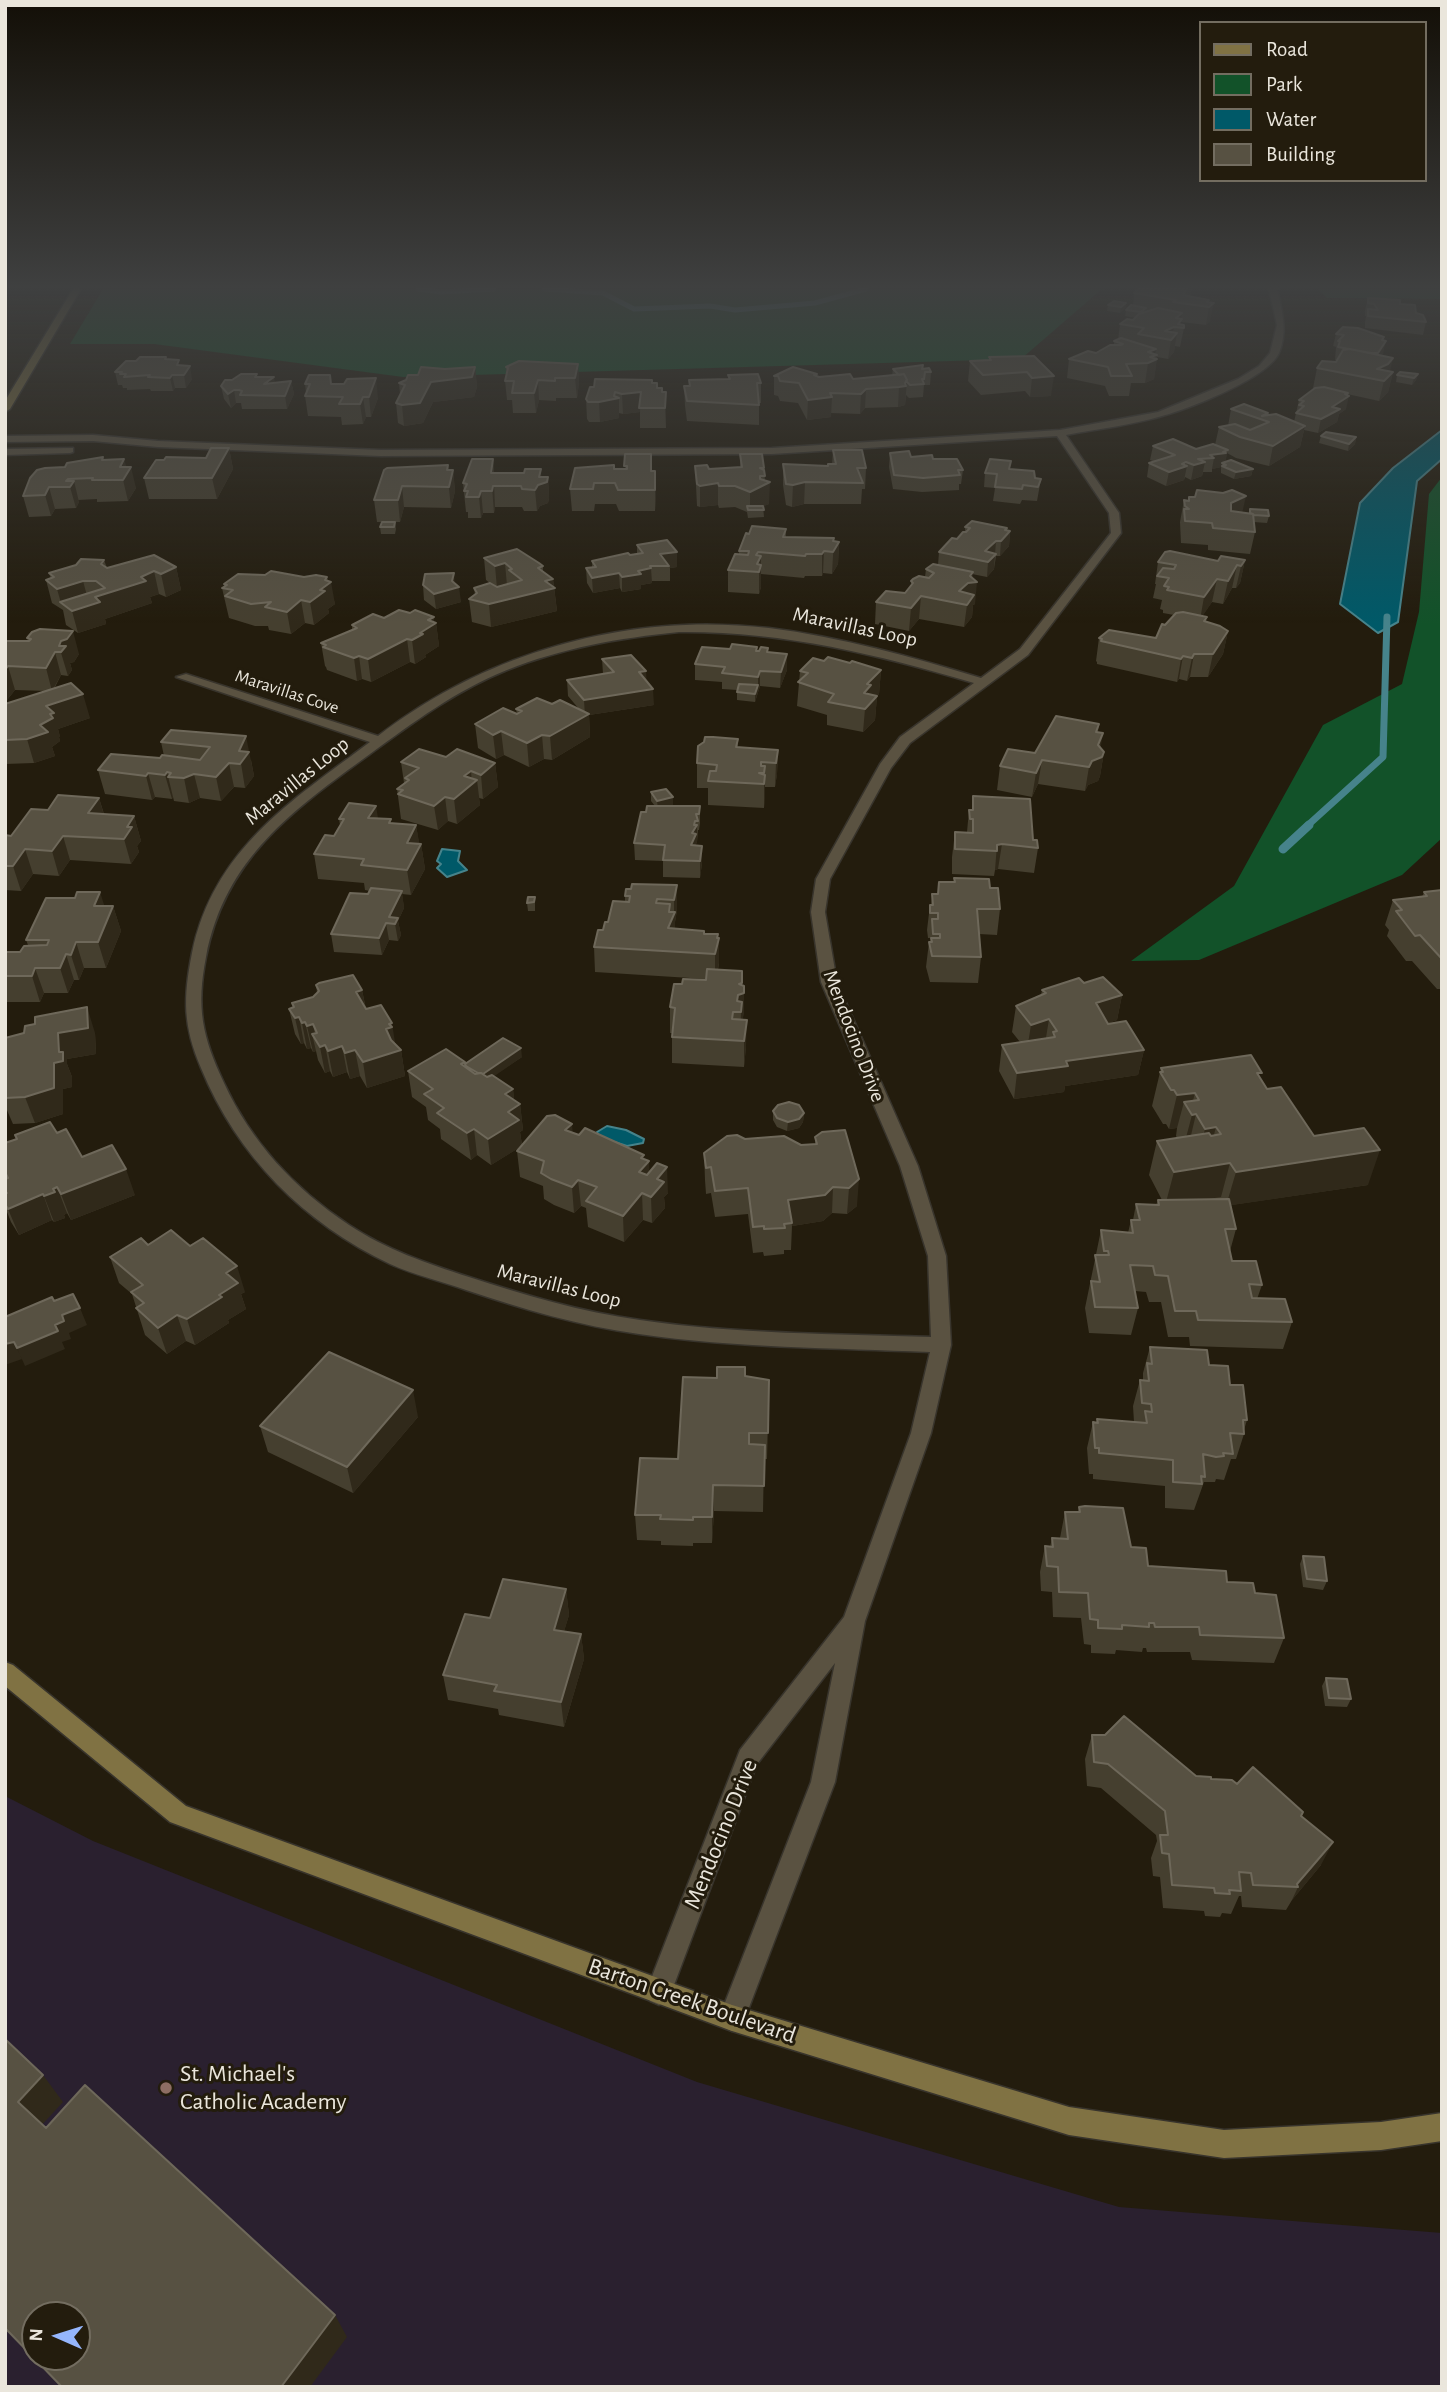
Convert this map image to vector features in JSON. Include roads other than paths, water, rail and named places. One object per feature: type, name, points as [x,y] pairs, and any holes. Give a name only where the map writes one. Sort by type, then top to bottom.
[{"type":"street","points":[[5,439],[93,438],[158,444],[381,453],[758,451],[1060,433],[1160,414],[1194,401]]},
{"type":"street","name":"Mendocino Drive","points":[[732,2018],[823,1782],[854,1621],[921,1433],[941,1345],[937,1256],[909,1166],[828,982],[818,912],[822,879],[885,767],[905,740],[1024,652],[1116,533],[1114,513],[1060,433]]},
{"type":"street","points":[[5,452],[158,444]]},
{"type":"street","name":"Maravillas Loop","points":[[941,1345],[707,1334],[595,1320],[491,1291],[397,1259],[333,1222],[288,1186],[234,1124],[206,1063],[191,1007],[198,953],[218,890],[261,834],[289,808],[428,705],[496,669],[543,654],[633,633],[727,628],[822,638],[883,651],[984,682]]},
{"type":"street","name":"Maravillas Cove","points":[[182,677],[380,741]]},
{"type":"street","name":"Mendocino Drive","points":[[659,1992],[748,1758],[854,1621]]},
{"type":"street","name":"Barton Creek Boulevard","points":[[5,1672],[177,1814],[732,2018],[1069,2121],[1224,2144],[1381,2136],[1442,2127]]},
{"type":"water","points":[[1442,430],[1442,459],[1417,481],[1398,622],[1378,633],[1340,604],[1360,503],[1393,468]]},
{"type":"water","points":[[442,849],[460,851],[458,861],[467,870],[447,877],[437,868],[441,864],[437,861]]},
{"type":"water","points":[[607,1126],[626,1130],[644,1139],[643,1143],[627,1146],[599,1137],[597,1132]]},
{"type":"waterway","points":[[1307,826],[1383,757],[1387,617]]},
{"type":"waterway","points":[[1283,849],[1309,825]]},
{"type":"place","name":"St. Michael's Catholic Academy","points":[[166,2088]]}]
